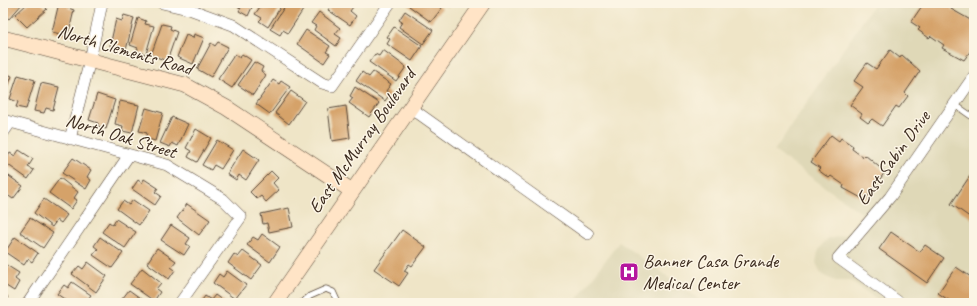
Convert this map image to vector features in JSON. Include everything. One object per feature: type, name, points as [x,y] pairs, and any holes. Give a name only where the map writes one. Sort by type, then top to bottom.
[{"type":"street","points":[[70,139],[90,60],[102,3]]},
{"type":"street","points":[[162,3],[192,10],[233,25],[322,83],[332,86],[390,3]]},
{"type":"street","name":"East McMurray Boulevard","points":[[275,303],[483,3]]},
{"type":"street","name":"North Clements Road","points":[[3,38],[185,85],[227,108],[352,191]]},
{"type":"street","name":"East Sabin Drive","points":[[900,303],[838,258],[890,198],[974,76]]},
{"type":"street","points":[[411,108],[588,234]]},
{"type":"street","points":[[3,133],[7,121]]},
{"type":"street","name":"North Oak Street","points":[[7,121],[167,165],[223,200],[241,217],[180,303]]},
{"type":"street","points":[[28,303],[129,155]]},
{"type":"lane","points":[[954,104],[974,118]]},
{"type":"lane","points":[[302,303],[310,296],[326,289],[333,292],[338,303]]},
{"type":"shaded area","points":[[875,3],[974,3],[974,303],[882,303],[851,281],[836,281],[826,277],[821,273],[816,263],[818,252],[824,242],[829,239],[845,235],[863,214],[774,151]]},
{"type":"shaded area","name":"Banner Casa Grande Medical Center","points":[[619,242],[704,303],[574,303]]},
{"type":"building","points":[[3,3],[23,3],[9,19],[3,14]]},
{"type":"building","points":[[28,3],[42,3],[47,9],[27,27],[15,15]]},
{"type":"building","points":[[59,3],[70,4],[68,8],[74,10],[68,36],[52,32]]},
{"type":"building","points":[[235,3],[254,3],[248,16],[239,11],[241,8],[234,5]]},
{"type":"building","points":[[263,3],[283,3],[268,27],[259,21],[262,18],[255,14]]},
{"type":"building","points":[[287,3],[292,3],[303,10],[288,33],[283,30],[280,35],[270,29]]},
{"type":"building","points":[[333,3],[348,3],[353,7],[350,11],[356,16],[350,25],[328,10]]},
{"type":"building","points":[[411,3],[435,3],[442,8],[431,22],[409,6]]},
{"type":"building","points":[[443,3],[451,3],[448,7]]},
{"type":"building","points":[[924,3],[948,3],[953,6],[951,9],[974,22],[974,46],[964,60],[942,48],[944,45],[931,36],[929,38],[918,30],[920,28],[911,22]]},
{"type":"building","points":[[405,11],[433,30],[423,44],[399,27],[402,22],[399,20]]},
{"type":"building","points":[[319,12],[340,28],[335,34],[341,38],[336,46],[314,30],[316,26],[311,23]]},
{"type":"building","points":[[124,15],[134,18],[126,50],[110,46],[116,19],[122,21]]},
{"type":"building","points":[[138,18],[146,21],[145,24],[154,26],[146,54],[137,52],[138,48],[130,45]]},
{"type":"building","points":[[162,24],[171,26],[170,29],[177,32],[167,61],[151,55]]},
{"type":"building","points":[[394,27],[422,46],[412,61],[387,44],[390,39],[387,37]]},
{"type":"building","points":[[306,30],[330,46],[326,52],[330,54],[324,63],[297,44]]},
{"type":"building","points":[[194,34],[204,38],[193,64],[177,57],[186,35],[193,38]]},
{"type":"building","points":[[218,42],[228,47],[211,77],[197,69],[211,43],[215,46]]},
{"type":"building","points":[[383,50],[406,67],[396,81],[369,62],[375,54],[379,56]]},
{"type":"building","points":[[890,50],[900,58],[902,55],[920,71],[905,93],[908,96],[899,108],[896,106],[882,126],[872,119],[868,123],[860,117],[862,114],[850,105],[863,87],[854,81],[867,63],[876,69]]},
{"type":"building","points":[[235,54],[240,58],[242,54],[251,60],[232,88],[218,79]]},
{"type":"building","points":[[254,62],[263,67],[261,71],[266,75],[253,95],[238,85]]},
{"type":"building","points":[[3,72],[12,76],[3,100]]},
{"type":"building","points":[[362,72],[369,77],[373,72],[391,84],[386,91],[390,94],[385,101],[356,81]]},
{"type":"building","points":[[18,75],[35,80],[26,109],[16,107],[18,102],[10,99]]},
{"type":"building","points":[[273,80],[279,84],[281,81],[290,87],[270,114],[256,104]]},
{"type":"building","points":[[41,83],[59,87],[53,110],[46,108],[44,113],[34,111]]},
{"type":"building","points":[[355,87],[379,103],[369,117],[349,103],[353,98],[350,96]]},
{"type":"building","points":[[291,91],[305,101],[289,124],[275,113]]},
{"type":"building","points":[[97,94],[115,100],[106,129],[98,126],[98,123],[89,120]]},
{"type":"building","points":[[120,101],[139,105],[132,133],[122,131],[123,126],[115,124]]},
{"type":"building","points":[[346,106],[350,138],[332,141],[328,109]]},
{"type":"building","points":[[146,108],[163,113],[155,141],[145,138],[147,133],[139,131]]},
{"type":"building","points":[[172,117],[188,124],[178,146],[172,143],[170,147],[160,143]]},
{"type":"building","points":[[196,129],[211,138],[197,162],[188,157],[191,151],[186,148]]},
{"type":"building","points":[[831,135],[839,141],[841,138],[853,146],[852,149],[863,157],[865,155],[885,172],[865,200],[843,188],[844,185],[831,176],[829,178],[818,170],[820,168],[811,162]]},
{"type":"building","points":[[217,140],[233,150],[221,169],[214,165],[211,170],[202,165]]},
{"type":"building","points":[[243,149],[259,160],[246,180],[239,175],[236,180],[227,174]]},
{"type":"building","points":[[19,150],[33,159],[28,167],[34,170],[28,179],[4,162],[10,153],[15,156]]},
{"type":"building","points":[[73,158],[91,170],[87,177],[91,180],[86,189],[62,173]]},
{"type":"building","points":[[974,170],[974,220],[951,204]]},
{"type":"building","points":[[271,171],[278,178],[273,183],[279,190],[266,202],[261,196],[257,199],[250,192]]},
{"type":"building","points":[[6,174],[23,186],[13,199],[3,192],[3,178]]},
{"type":"building","points":[[60,178],[78,192],[74,198],[77,200],[71,209],[49,193]]},
{"type":"building","points":[[144,179],[158,188],[155,192],[161,196],[155,205],[132,189],[138,180],[142,183]]},
{"type":"building","points":[[44,199],[67,215],[61,223],[57,220],[52,227],[34,213]]},
{"type":"building","points":[[133,200],[149,211],[139,225],[117,209],[123,201],[129,205]]},
{"type":"building","points":[[187,204],[210,220],[199,235],[177,218]]},
{"type":"building","points":[[289,208],[293,227],[269,232],[267,223],[263,224],[261,214]]},
{"type":"building","points":[[30,218],[53,233],[43,248],[20,232]]},
{"type":"building","points":[[116,219],[136,232],[125,248],[102,232],[109,222],[113,225]]},
{"type":"building","points":[[171,225],[190,238],[186,244],[190,246],[184,255],[161,240]]},
{"type":"building","points":[[402,230],[426,247],[412,266],[409,264],[404,271],[408,273],[399,286],[374,269]]},
{"type":"building","points":[[891,232],[920,252],[925,245],[944,258],[927,283],[879,249]]},
{"type":"building","points":[[262,234],[280,247],[270,262],[247,245],[253,237],[258,240]]},
{"type":"building","points":[[15,237],[38,253],[32,262],[28,259],[24,265],[5,252]]},
{"type":"building","points":[[100,237],[123,253],[112,268],[93,255],[98,249],[94,246]]},
{"type":"building","points":[[157,248],[176,261],[171,267],[175,270],[169,279],[147,263]]},
{"type":"building","points":[[243,251],[262,265],[251,280],[228,263],[234,254],[238,257]]},
{"type":"building","points":[[88,262],[107,276],[96,292],[72,274],[79,266],[83,269]]},
{"type":"building","points":[[3,263],[19,273],[15,279],[19,282],[14,291],[3,284]]},
{"type":"building","points":[[956,267],[974,279],[972,287],[974,288],[974,303],[953,303],[938,293]]},
{"type":"building","points":[[142,268],[161,283],[156,289],[160,292],[154,301],[130,284]]},
{"type":"building","points":[[227,271],[246,285],[235,299],[213,283],[219,274],[223,277]]},
{"type":"building","points":[[72,282],[91,295],[85,303],[70,303],[57,294],[64,285],[68,288]]},
{"type":"building","points":[[129,290],[147,303],[119,303]]},
{"type":"building","points":[[3,293],[8,297],[4,303],[3,303]]},
{"type":"building","points":[[215,295],[226,303],[200,303],[205,296],[211,300]]},
{"type":"place","name":"Banner Casa Grande Medical Center","points":[[629,272]]}]
